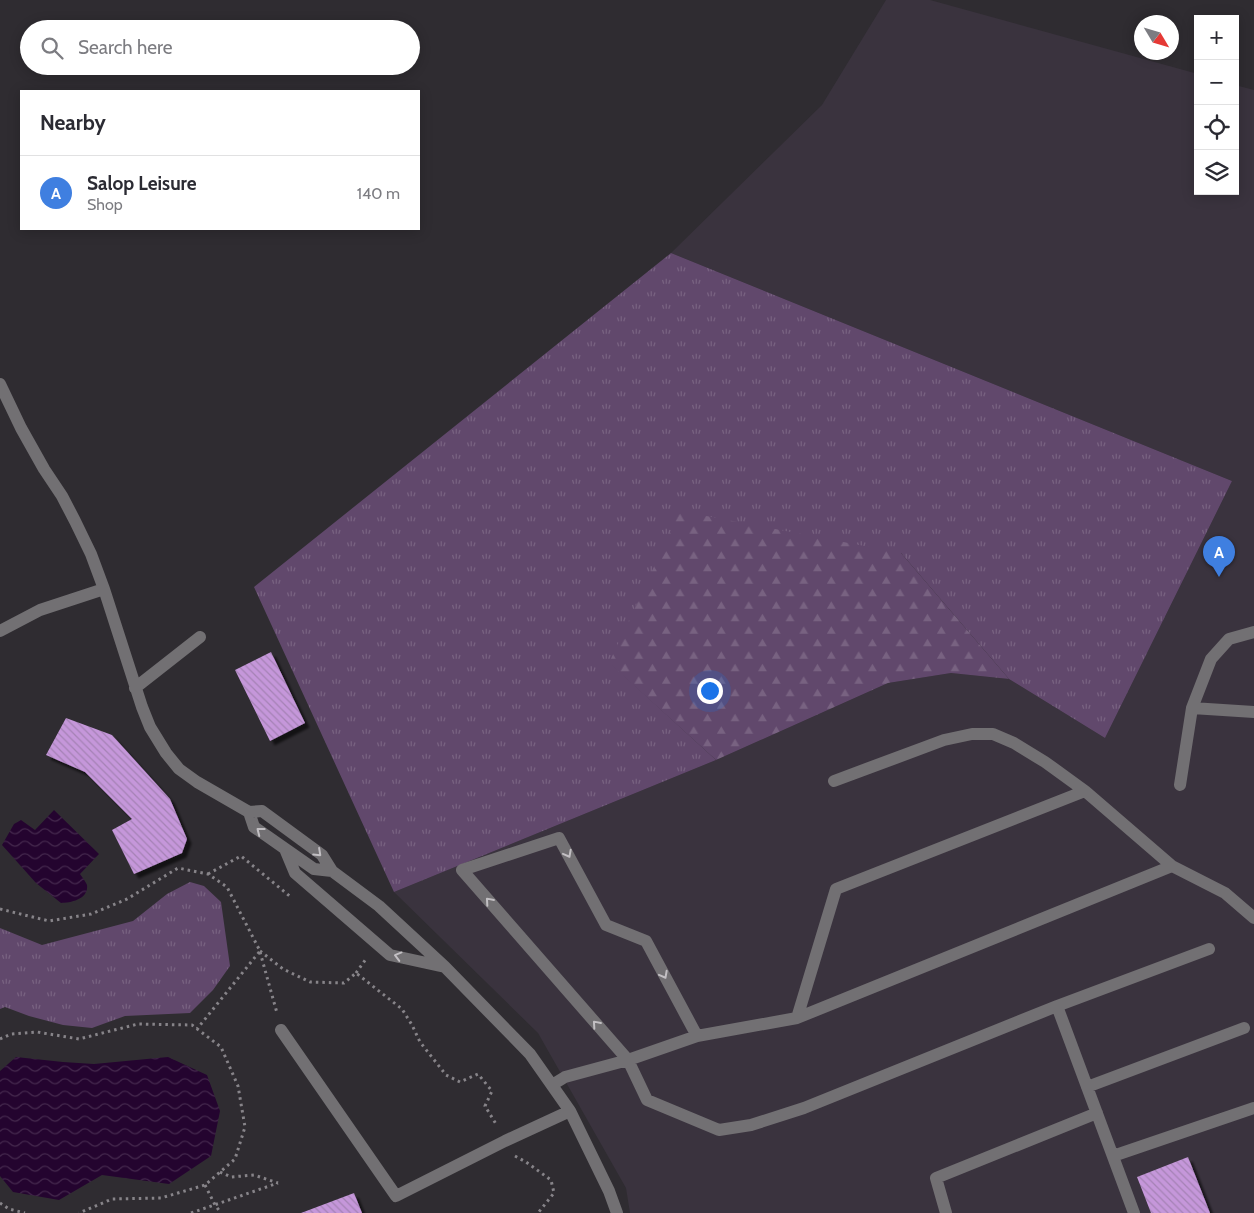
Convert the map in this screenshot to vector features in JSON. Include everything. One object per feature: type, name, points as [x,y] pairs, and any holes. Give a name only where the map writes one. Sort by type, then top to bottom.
[{"type":"lane","points":[[0,384],[21,428],[75,521],[90,554],[104,589],[142,707],[150,726],[166,753],[179,769],[197,782],[249,812],[262,811],[322,855],[332,871],[379,906],[445,967],[530,1054],[552,1085],[570,1111],[609,1191],[617,1213]]},
{"type":"lane","points":[[0,631],[40,610],[104,589]]},
{"type":"lane","points":[[1180,785],[1192,708],[1211,659],[1229,639],[1254,632]]},
{"type":"lane","points":[[135,688],[200,637]]},
{"type":"lane","points":[[1192,708],[1254,712]]},
{"type":"lane","points":[[834,781],[944,740],[972,734],[993,734],[1014,743],[1045,762],[1085,791],[1172,866],[1225,893],[1254,918]]},
{"type":"lane","points":[[797,1018],[836,889],[1085,791]]},
{"type":"lane","points":[[249,812],[254,827],[314,869],[332,871]]},
{"type":"lane","points":[[697,1036],[646,940],[606,925],[559,838],[462,870],[628,1060],[647,1100],[719,1130],[751,1125],[804,1108],[1057,1006],[1209,949]]},
{"type":"lane","points":[[285,849],[295,873],[390,955],[445,967]]},
{"type":"lane","points":[[552,1085],[565,1077],[628,1060],[697,1036],[797,1018],[1172,866]]},
{"type":"lane","points":[[1057,1006],[1134,1213]]},
{"type":"lane","points":[[1087,1087],[1244,1028]]},
{"type":"lane","points":[[281,1030],[396,1196],[505,1141],[570,1111]]},
{"type":"lane","points":[[1113,1156],[1254,1108]]},
{"type":"lane","points":[[946,1213],[936,1178],[1097,1112]]},
{"type":"path","points":[[208,874],[241,856],[292,898],[310,886]]},
{"type":"path","points":[[0,909],[49,921],[91,914],[127,900],[178,868],[208,874],[227,887],[260,951],[281,1030]]},
{"type":"path","points":[[197,1029],[260,951]]},
{"type":"path","points":[[260,951],[283,969],[310,982],[344,983],[356,973],[402,1009],[420,1042],[446,1075],[460,1082],[478,1074],[492,1091],[485,1106],[505,1141],[508,1152],[551,1180],[554,1193],[538,1213]]},
{"type":"path","points":[[0,1039],[12,1034],[37,1032],[79,1039],[138,1024],[192,1025],[221,1047],[238,1086],[245,1127],[235,1159],[205,1185],[161,1198],[112,1199],[79,1213]]},
{"type":"path","points":[[191,1213],[278,1183],[254,1175],[231,1177],[220,1172]]},
{"type":"path","points":[[205,1185],[221,1213]]},
{"type":"path","points":[[0,1202],[9,1209],[25,1213]]},
{"type":"shaded area","points":[[886,0],[930,0],[1134,56],[1134,60],[1147,60],[1194,73],[1194,195],[1239,195],[1239,86],[1254,90],[1254,1213],[630,1213],[626,1188],[538,1033],[394,892],[716,760],[888,683],[951,673],[1009,679],[1105,738],[1232,481],[671,253],[822,105]]},
{"type":"green space","points":[[671,253],[1232,481],[1105,738],[1009,679],[901,553],[610,663],[716,760],[394,892],[254,587]]},
{"type":"green space","points":[[680,511],[901,553],[1009,679],[951,673],[888,683],[716,760],[609,663]]},
{"type":"green space","points":[[190,882],[204,886],[221,902],[230,966],[213,990],[190,1013],[125,1016],[92,1028],[63,1025],[5,1007],[0,1009],[0,928],[42,945],[133,921],[167,894]]},
{"type":"water","points":[[54,810],[99,854],[80,874],[87,885],[85,894],[70,902],[61,903],[36,883],[2,845],[14,824],[21,820],[35,830]]},
{"type":"water","points":[[16,1057],[94,1064],[168,1057],[207,1075],[220,1111],[211,1156],[169,1184],[102,1175],[59,1200],[13,1192],[0,1176],[0,1071]]},
{"type":"building","points":[[271,652],[305,723],[270,741],[235,670]]},
{"type":"building","points":[[66,718],[112,735],[170,799],[187,839],[182,853],[134,874],[112,830],[132,819],[85,772],[46,755]]},
{"type":"building","points":[[1188,1157],[1210,1213],[1151,1213],[1137,1177]]},
{"type":"building","points":[[354,1193],[362,1213],[301,1213]]},
{"type":"place","name":"Salop Leisure","points":[[1219,577]]}]
